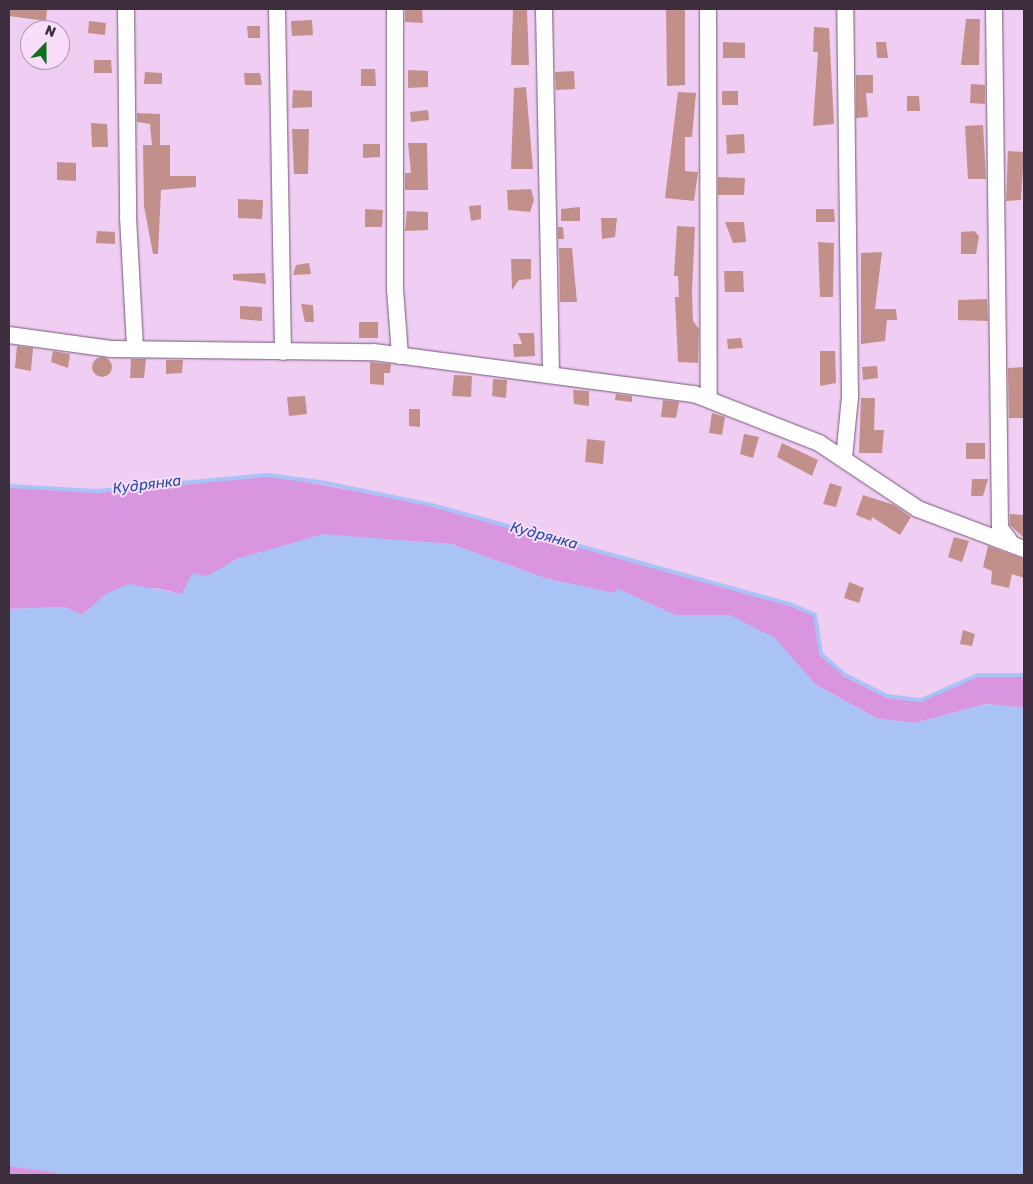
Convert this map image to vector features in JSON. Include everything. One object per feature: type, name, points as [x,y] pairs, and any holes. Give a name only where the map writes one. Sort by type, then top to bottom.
[{"type":"street","points":[[126,9],[128,217],[136,348]]},
{"type":"street","points":[[277,9],[282,352]]},
{"type":"street","points":[[395,9],[395,289],[400,356]]},
{"type":"street","points":[[544,9],[551,375]]},
{"type":"street","points":[[708,9],[709,399]]},
{"type":"street","points":[[844,458],[850,397],[845,9]]},
{"type":"street","points":[[994,9],[1000,528],[1018,546]]},
{"type":"street","points":[[9,335],[136,348],[282,352],[336,350],[551,375],[709,399],[844,458],[918,509],[1018,546]]},
{"type":"shaded area","points":[[267,475],[432,505],[792,605],[815,615],[821,654],[845,675],[887,696],[921,700],[978,675],[1024,675],[1024,708],[986,704],[915,723],[878,719],[816,685],[796,663],[730,615],[675,615],[618,589],[613,593],[544,578],[451,544],[323,535],[237,559],[182,594],[155,588],[88,609],[82,615],[65,607],[9,609],[9,486],[97,491]]},
{"type":"shaded area","points":[[9,1166],[45,1170],[71,1175],[9,1175]]},
{"type":"water","points":[[323,534],[451,544],[544,578],[613,593],[618,589],[675,615],[730,615],[775,638],[816,685],[878,719],[915,723],[986,704],[1024,708],[1024,1175],[71,1175],[9,1166],[9,609],[65,607],[82,615],[107,593],[129,584],[182,594],[192,573],[207,576],[237,559]]},
{"type":"building","points":[[9,9],[47,9],[46,20],[9,16]]},
{"type":"building","points":[[405,9],[422,9],[423,23],[405,22]]},
{"type":"building","points":[[666,9],[685,9],[685,85],[667,86]]},
{"type":"building","points":[[513,10],[527,10],[529,65],[511,65]]},
{"type":"building","points":[[966,19],[980,19],[979,65],[961,65]]},
{"type":"building","points":[[312,20],[313,35],[292,36],[291,21]]},
{"type":"building","points":[[89,21],[106,23],[105,35],[88,33]]},
{"type":"building","points":[[247,26],[260,26],[260,38],[248,38]]},
{"type":"building","points":[[814,27],[829,28],[834,124],[813,126],[818,52],[813,52]]},
{"type":"building","points":[[723,42],[745,43],[745,58],[723,58]]},
{"type":"building","points":[[876,42],[886,42],[888,58],[877,58]]},
{"type":"building","points":[[94,60],[111,60],[112,73],[94,73]]},
{"type":"building","points":[[361,69],[375,69],[376,86],[361,86]]},
{"type":"building","points":[[408,70],[428,71],[428,87],[408,88]]},
{"type":"building","points":[[574,71],[575,89],[556,90],[555,72]]},
{"type":"building","points":[[145,72],[162,73],[162,84],[144,84]]},
{"type":"building","points":[[244,73],[260,73],[262,85],[245,85]]},
{"type":"building","points":[[856,75],[873,75],[873,93],[866,93],[868,117],[856,118]]},
{"type":"building","points":[[971,84],[985,85],[985,104],[970,103]]},
{"type":"building","points":[[526,87],[533,169],[511,169],[514,88]]},
{"type":"building","points":[[293,90],[312,91],[312,107],[292,108]]},
{"type":"building","points":[[722,91],[738,91],[738,105],[722,105]]},
{"type":"building","points":[[678,92],[696,93],[692,137],[685,137],[685,171],[698,172],[694,201],[665,198]]},
{"type":"building","points":[[907,96],[919,96],[920,111],[907,111]]},
{"type":"building","points":[[428,110],[429,120],[411,122],[410,112]]},
{"type":"building","points":[[137,113],[160,114],[160,145],[170,145],[170,176],[196,176],[196,187],[161,190],[158,254],[153,254],[144,206],[143,145],[152,145],[150,124],[137,122]]},
{"type":"building","points":[[91,123],[107,124],[108,147],[92,147]]},
{"type":"building","points":[[983,125],[986,179],[968,179],[965,126]]},
{"type":"building","points":[[292,129],[309,129],[308,174],[294,174]]},
{"type":"building","points":[[744,134],[745,153],[727,154],[726,135]]},
{"type":"building","points":[[408,143],[427,143],[428,190],[405,190],[405,173],[411,173]]},
{"type":"building","points":[[363,144],[380,144],[380,157],[363,158]]},
{"type":"building","points":[[1008,151],[1024,152],[1021,200],[1006,201]]},
{"type":"building","points":[[57,162],[76,163],[76,181],[57,180]]},
{"type":"building","points":[[718,177],[745,178],[744,195],[718,195]]},
{"type":"building","points":[[531,189],[534,200],[530,212],[508,210],[507,190]]},
{"type":"building","points":[[238,199],[263,200],[262,219],[238,218]]},
{"type":"building","points":[[481,205],[481,219],[471,221],[469,206]]},
{"type":"building","points":[[580,207],[580,221],[561,221],[561,209]]},
{"type":"building","points":[[365,209],[383,210],[382,227],[365,227]]},
{"type":"building","points":[[816,209],[834,209],[835,222],[816,222]]},
{"type":"building","points":[[407,211],[428,212],[428,230],[405,231]]},
{"type":"building","points":[[601,218],[617,218],[615,237],[602,239]]},
{"type":"building","points":[[725,222],[744,222],[746,242],[733,243]]},
{"type":"building","points":[[677,226],[695,227],[692,291],[693,321],[699,329],[698,363],[678,362],[675,297],[679,297],[678,276],[674,276]]},
{"type":"building","points":[[558,227],[563,227],[564,239],[558,239]]},
{"type":"building","points":[[97,231],[115,232],[115,244],[96,243]]},
{"type":"building","points":[[974,231],[979,236],[976,254],[961,254],[961,232]]},
{"type":"building","points":[[818,242],[834,243],[833,297],[820,297]]},
{"type":"building","points":[[559,248],[572,248],[577,302],[560,302]]},
{"type":"building","points":[[882,252],[875,309],[896,309],[897,320],[887,320],[885,341],[861,344],[861,253]]},
{"type":"building","points":[[511,259],[531,259],[531,279],[519,280],[512,290]]},
{"type":"building","points":[[309,263],[311,274],[293,275],[296,265]]},
{"type":"building","points":[[724,271],[743,271],[744,292],[725,292]]},
{"type":"building","points":[[265,273],[266,284],[233,280],[233,274]]},
{"type":"building","points":[[987,299],[988,321],[958,320],[958,300]]},
{"type":"building","points":[[301,304],[313,305],[314,322],[305,322]]},
{"type":"building","points":[[240,306],[262,307],[262,321],[240,319]]},
{"type":"building","points":[[359,322],[378,322],[378,338],[359,338]]},
{"type":"building","points":[[518,333],[534,333],[535,356],[514,357],[513,344],[522,344]]},
{"type":"building","points":[[741,338],[743,348],[728,349],[727,339]]},
{"type":"building","points":[[17,346],[33,348],[31,371],[15,368]]},
{"type":"building","points":[[53,351],[70,354],[68,368],[51,362]]},
{"type":"building","points":[[820,351],[835,351],[836,383],[820,386]]},
{"type":"building","points":[[102,357],[109,360],[112,367],[109,374],[102,377],[95,374],[92,367],[95,360]]},
{"type":"building","points":[[131,359],[146,359],[144,378],[130,378]]},
{"type":"building","points":[[166,360],[183,360],[182,373],[166,374]]},
{"type":"building","points":[[370,362],[391,364],[390,373],[384,373],[384,385],[370,384]]},
{"type":"building","points":[[877,366],[878,378],[863,380],[862,367]]},
{"type":"building","points":[[1024,367],[1023,418],[1009,418],[1008,368]]},
{"type":"building","points":[[454,375],[472,376],[471,397],[452,396]]},
{"type":"building","points":[[493,379],[507,380],[506,398],[492,396]]},
{"type":"building","points":[[573,390],[589,391],[589,406],[574,404]]},
{"type":"building","points":[[616,394],[632,396],[632,402],[615,400]]},
{"type":"building","points":[[305,396],[307,414],[289,416],[287,397]]},
{"type":"building","points":[[861,398],[875,398],[874,430],[884,430],[882,453],[859,453]]},
{"type":"building","points":[[663,400],[679,402],[676,418],[661,417]]},
{"type":"building","points":[[409,409],[420,409],[420,427],[409,426]]},
{"type":"building","points":[[712,413],[725,417],[722,435],[709,433]]},
{"type":"building","points":[[744,434],[759,437],[753,458],[740,454]]},
{"type":"building","points":[[587,439],[605,441],[603,464],[585,462]]},
{"type":"building","points":[[782,443],[818,460],[812,476],[777,457]]},
{"type":"building","points":[[966,443],[985,443],[985,459],[966,459]]},
{"type":"building","points":[[972,479],[988,479],[983,496],[971,496]]},
{"type":"building","points":[[830,483],[842,487],[836,507],[823,504]]},
{"type":"building","points":[[863,495],[894,505],[911,517],[900,535],[872,517],[871,521],[856,515]]},
{"type":"building","points":[[1010,514],[1024,515],[1024,538],[1010,525]]},
{"type":"building","points":[[954,537],[969,541],[962,562],[948,557]]},
{"type":"building","points":[[988,546],[1024,559],[1024,578],[1012,574],[1009,588],[991,584],[992,571],[983,567]]},
{"type":"building","points":[[849,582],[864,588],[859,603],[844,598]]},
{"type":"building","points":[[963,630],[975,634],[972,646],[960,644]]},
{"type":"waterway","name":"Кудрянка","points":[[9,486],[97,491],[267,475],[326,483],[432,505],[792,605],[815,615],[821,654],[845,675],[887,696],[921,700],[978,675],[1024,675]]}]
